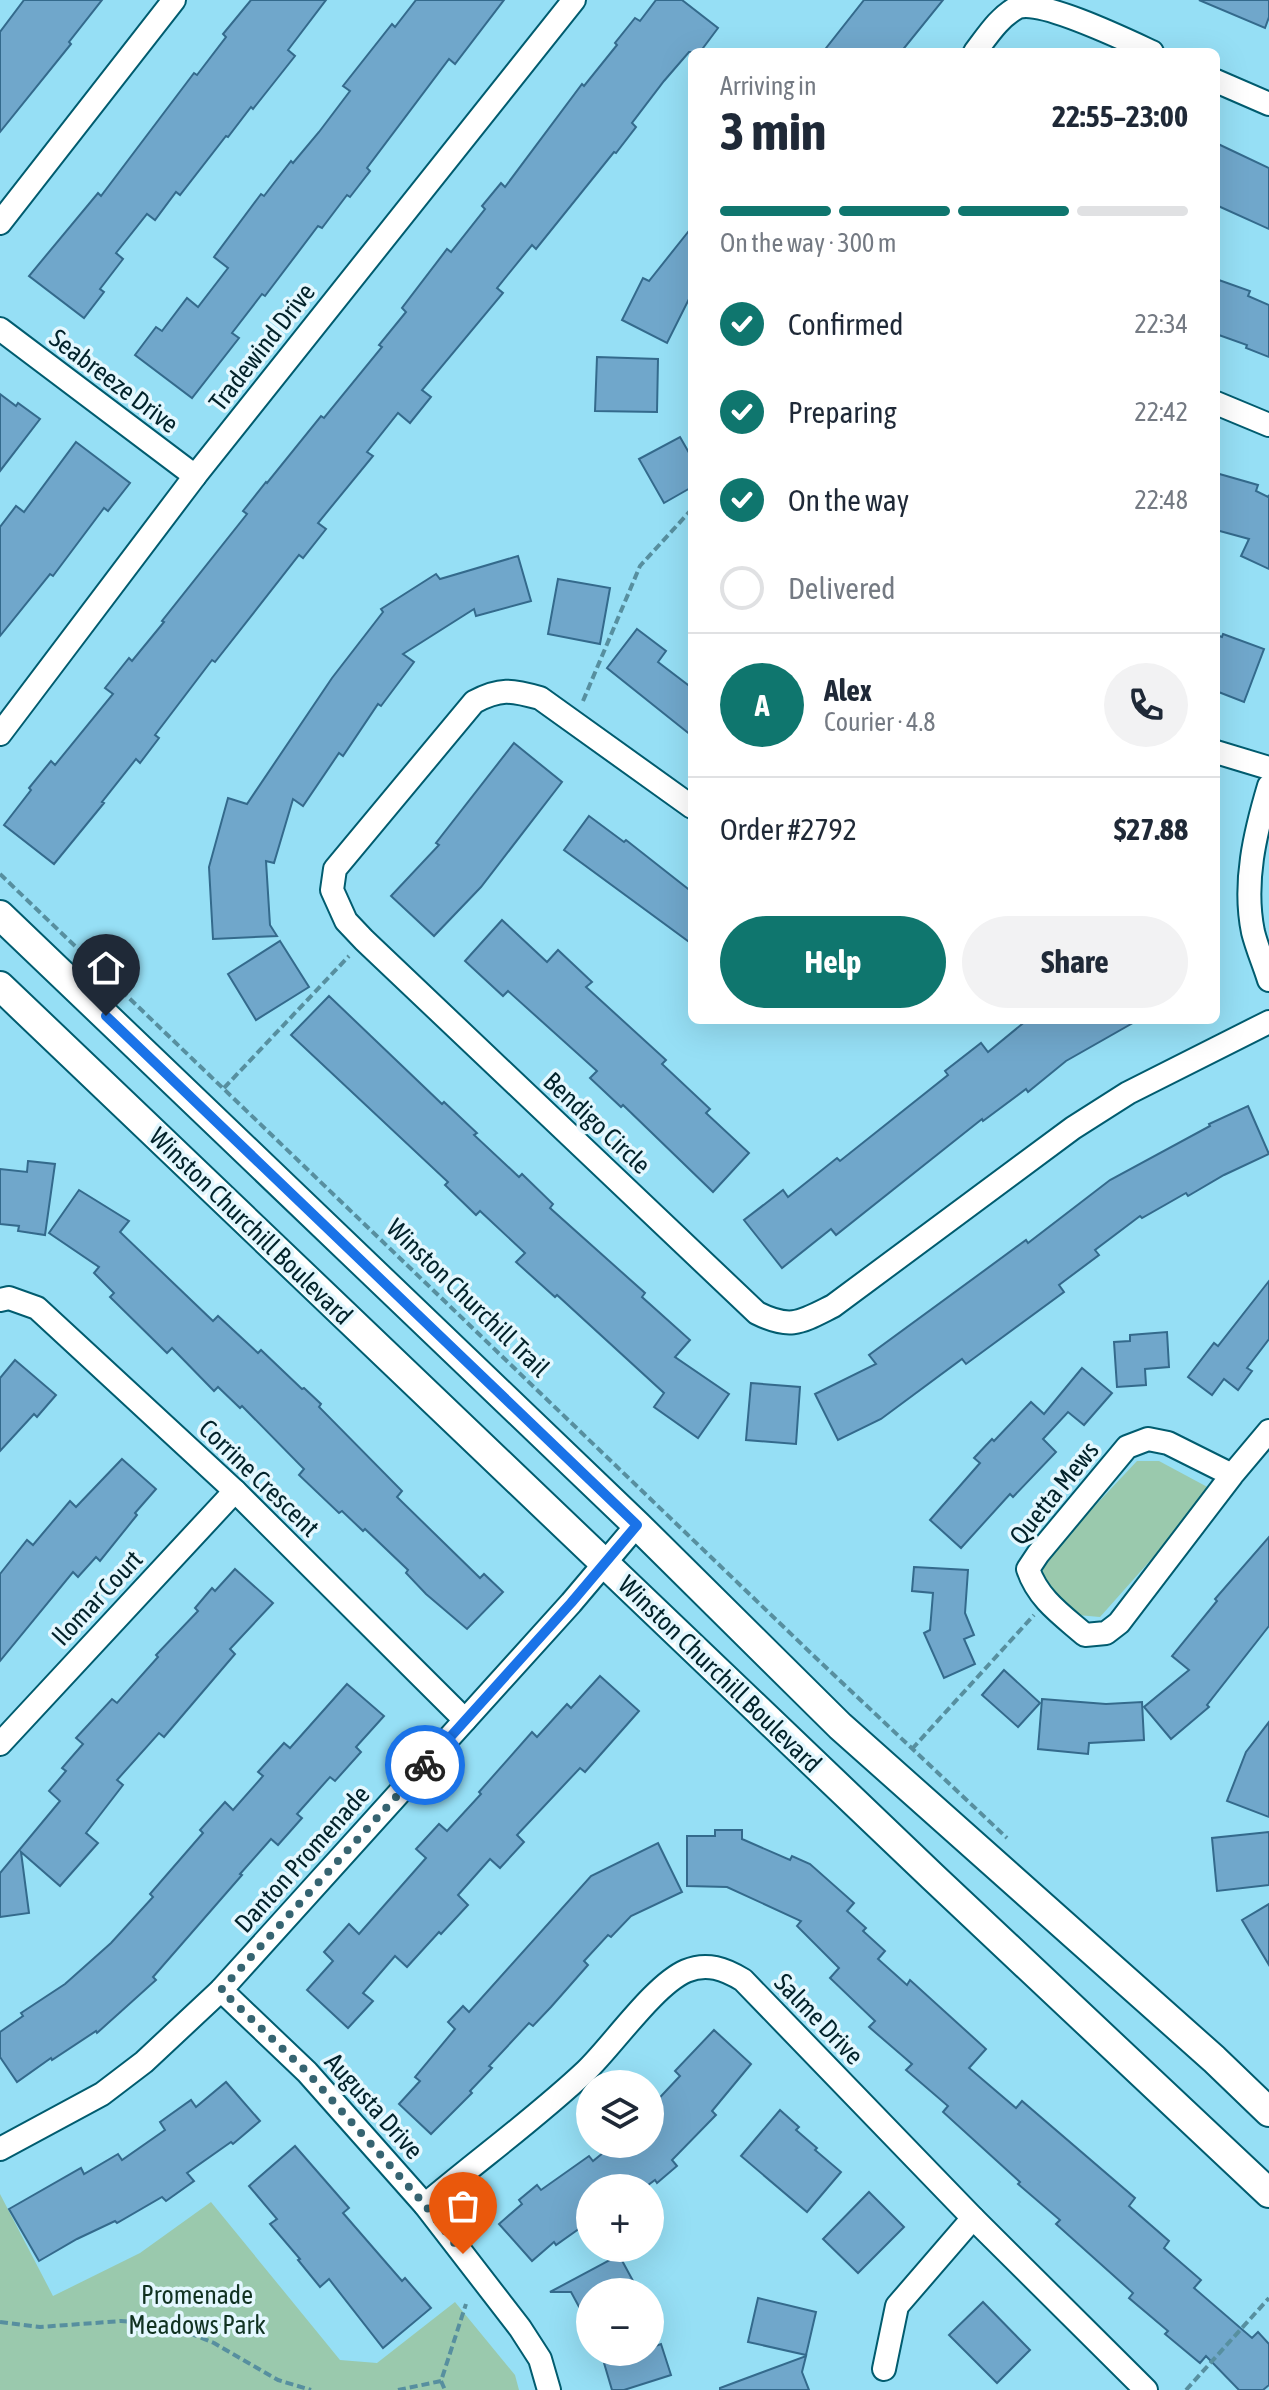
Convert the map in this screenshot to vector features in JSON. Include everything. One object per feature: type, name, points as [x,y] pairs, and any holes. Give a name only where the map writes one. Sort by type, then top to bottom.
[{"type":"main road","name":"Winston Churchill Boulevard","points":[[0,915],[637,1525],[840,1726],[1214,2059],[1269,2112]]},
{"type":"main road","name":"Winston Churchill Boulevard","points":[[0,986],[1269,2193]]},
{"type":"street","points":[[0,223],[174,0]]},
{"type":"street","name":"Tradewind Drive","points":[[0,734],[195,476],[574,0]]},
{"type":"street","points":[[978,48],[1000,19],[1021,5],[1046,5],[1143,48]]},
{"type":"street","points":[[1220,83],[1269,104]]},
{"type":"street","name":"Seabreeze Drive","points":[[0,329],[195,476]]},
{"type":"street","points":[[1220,405],[1269,425]]},
{"type":"street","name":"Bendigo Circle","points":[[688,804],[540,698],[515,691],[494,691],[474,702],[335,869],[332,890],[346,921],[364,940],[757,1313],[778,1323],[799,1323],[833,1306],[1073,1128],[1128,1093],[1269,1022]]},
{"type":"street","points":[[1220,753],[1269,768]]},
{"type":"street","points":[[1269,786],[1253,842],[1250,898],[1253,933],[1269,980]]},
{"type":"street","name":"Corrine Crescent","points":[[0,1300],[9,1298],[37,1308],[235,1491],[465,1720]]},
{"type":"street","name":"Quetta Mews","points":[[1232,1475],[1168,1443],[1148,1439],[1127,1447],[1028,1569],[1034,1587],[1085,1635],[1106,1633],[1119,1623],[1269,1431]]},
{"type":"street","name":"Ilomar Court","points":[[0,1744],[235,1491]]},
{"type":"street","name":"Danton Promenade","points":[[0,2149],[102,2094],[144,2062],[221,1990],[637,1525]]},
{"type":"street","name":"Salme Drive","points":[[425,2205],[586,2071],[667,1982],[685,1971],[703,1966],[724,1969],[743,1980],[973,2218],[1146,2390]]},
{"type":"street","name":"Augusta Drive","points":[[221,1990],[307,2072],[425,2205],[520,2328],[540,2359],[549,2390]]},
{"type":"street","points":[[884,2369],[897,2306],[973,2218]]},
{"type":"path","points":[[574,722],[640,566],[688,513]]},
{"type":"path","name":"Winston Churchill Trail","points":[[0,874],[912,1749],[1047,1602]]},
{"type":"path","points":[[224,1088],[364,940]]},
{"type":"path","points":[[1186,2390],[1269,2298]]},
{"type":"path","points":[[445,2390],[441,2381],[466,2304]]},
{"type":"path","points":[[0,2322],[40,2327],[121,2321],[169,2325],[214,2343],[278,2380],[311,2390]]},
{"type":"path","points":[[398,2390],[441,2381]]},
{"type":"green space","points":[[1137,1461],[1159,1461],[1213,1490],[1100,1617],[1077,1615],[1042,1579],[1044,1560]]},
{"type":"green space","name":"Promenade Meadows Park","points":[[0,2194],[53,2296],[140,2253],[211,2202],[340,2360],[377,2363],[455,2302],[515,2375],[519,2390],[0,2390]]},
{"type":"building","points":[[24,0],[102,0],[0,132],[0,32]]},
{"type":"building","points":[[251,0],[326,0],[288,50],[295,56],[253,109],[251,107],[226,136],[180,195],[176,192],[155,220],[147,214],[116,253],[123,259],[100,289],[104,292],[84,318],[29,276],[98,193],[101,196],[194,73],[197,75],[226,37],[223,34]]},
{"type":"building","points":[[416,0],[504,0],[455,64],[449,59],[367,168],[370,171],[350,197],[347,195],[322,228],[318,226],[265,296],[262,294],[232,333],[239,338],[192,398],[135,355],[156,327],[162,331],[187,298],[198,307],[228,268],[214,257],[261,194],[264,196],[319,132],[350,91],[343,86],[392,24],[395,27]]},
{"type":"building","points":[[656,0],[682,0],[718,28],[703,48],[688,48],[688,53],[632,123],[636,127],[616,153],[536,249],[532,245],[497,288],[503,293],[422,390],[431,397],[410,423],[398,413],[367,452],[373,456],[318,523],[326,529],[303,558],[299,555],[215,662],[212,660],[155,735],[159,738],[140,763],[136,759],[54,864],[4,825],[31,790],[29,788],[51,761],[55,765],[113,694],[105,688],[164,622],[247,514],[243,511],[266,482],[382,347],[379,345],[406,312],[402,308],[447,249],[451,252],[501,183],[505,187],[635,18],[640,21]]},
{"type":"building","points":[[864,0],[943,0],[904,48],[826,48]]},
{"type":"building","points":[[1199,0],[1269,0],[1269,17],[1265,28]]},
{"type":"building","points":[[1220,145],[1269,168],[1269,229],[1220,207]]},
{"type":"building","points":[[688,232],[688,301],[667,343],[622,320],[643,278],[649,281]]},
{"type":"building","points":[[1220,280],[1250,291],[1248,296],[1269,305],[1269,357],[1246,348],[1247,345],[1220,335]]},
{"type":"building","points":[[597,357],[658,359],[657,412],[595,411]]},
{"type":"building","points":[[0,394],[40,419],[0,471]]},
{"type":"building","points":[[680,437],[688,451],[688,489],[664,503],[639,459]]},
{"type":"building","points":[[76,442],[130,483],[108,511],[104,508],[53,576],[50,574],[0,636],[0,527],[16,506],[24,512]]},
{"type":"building","points":[[1220,474],[1258,485],[1256,491],[1269,495],[1269,569],[1241,556],[1249,539],[1220,531]]},
{"type":"building","points":[[518,556],[531,601],[476,616],[474,609],[403,654],[414,662],[381,706],[378,704],[343,756],[339,753],[303,806],[293,799],[274,863],[266,861],[270,925],[277,936],[213,939],[209,867],[228,798],[247,804],[332,678],[383,612],[381,609],[436,574],[440,579]]},
{"type":"building","points":[[558,579],[610,588],[600,644],[548,634]]},
{"type":"building","points":[[637,629],[666,651],[658,662],[688,685],[688,733],[607,668]]},
{"type":"building","points":[[1223,634],[1264,649],[1244,702],[1220,693]]},
{"type":"building","points":[[514,743],[562,782],[481,887],[434,936],[391,896],[439,845],[436,843]]},
{"type":"building","points":[[589,816],[624,842],[626,840],[688,889],[688,941],[564,850]]},
{"type":"building","points":[[502,920],[547,962],[558,950],[592,982],[586,987],[666,1060],[662,1064],[710,1109],[706,1113],[749,1153],[713,1192],[623,1105],[621,1107],[590,1078],[597,1071],[508,991],[503,996],[465,961]]},
{"type":"building","points":[[280,941],[309,987],[256,1020],[228,974]]},
{"type":"building","points":[[329,996],[442,1104],[444,1102],[477,1133],[474,1135],[519,1177],[522,1174],[553,1204],[550,1208],[645,1293],[642,1297],[690,1340],[675,1357],[729,1394],[698,1438],[654,1407],[664,1393],[557,1295],[555,1297],[516,1262],[525,1253],[480,1211],[476,1215],[445,1185],[448,1182],[291,1035]]},
{"type":"building","points":[[1022,1024],[1131,1024],[1066,1061],[1028,1092],[1026,1089],[982,1119],[836,1235],[831,1229],[782,1268],[744,1220],[783,1190],[788,1197],[837,1158],[840,1161],[948,1075],[945,1071],[981,1043],[988,1052]]},
{"type":"building","points":[[1248,1106],[1269,1154],[1188,1196],[1186,1193],[1142,1218],[1140,1216],[1095,1250],[1099,1255],[1059,1285],[1064,1292],[966,1364],[962,1359],[881,1419],[838,1440],[815,1394],[876,1364],[869,1355],[1026,1240],[1028,1243],[1110,1180],[1209,1124]]},
{"type":"building","points":[[28,1161],[55,1164],[45,1235],[18,1231],[19,1226],[0,1224],[0,1169],[27,1172]]},
{"type":"building","points":[[79,1190],[129,1221],[120,1232],[213,1321],[218,1316],[258,1353],[261,1350],[304,1388],[402,1491],[397,1497],[480,1578],[484,1574],[503,1592],[467,1629],[426,1594],[406,1573],[408,1570],[365,1529],[363,1531],[342,1511],[339,1513],[299,1475],[304,1469],[242,1406],[240,1408],[218,1387],[214,1391],[172,1348],[167,1353],[110,1297],[114,1293],[94,1273],[99,1267],[49,1233]]},
{"type":"building","points":[[1269,1281],[1269,1339],[1247,1368],[1252,1371],[1238,1390],[1224,1379],[1212,1395],[1188,1377],[1214,1343],[1218,1346]]},
{"type":"building","points":[[1167,1332],[1169,1367],[1145,1369],[1146,1385],[1117,1387],[1114,1342],[1130,1341],[1130,1335]]},
{"type":"building","points":[[15,1360],[56,1395],[0,1451],[0,1378]]},
{"type":"building","points":[[1082,1368],[1112,1393],[1084,1425],[1068,1412],[1043,1439],[1056,1452],[1013,1497],[1010,1494],[961,1548],[930,1520],[980,1463],[974,1458],[992,1439],[994,1441],[1031,1402],[1044,1414]]},
{"type":"building","points":[[751,1383],[800,1387],[796,1444],[746,1440]]},
{"type":"building","points":[[122,1459],[156,1489],[100,1561],[96,1557],[78,1577],[73,1572],[0,1661],[0,1574],[27,1540],[33,1545],[70,1501],[76,1507]]},
{"type":"building","points":[[1269,1537],[1269,1626],[1207,1705],[1209,1707],[1171,1739],[1144,1707],[1189,1670],[1172,1656],[1217,1601],[1215,1599]]},
{"type":"building","points":[[914,1567],[968,1570],[965,1613],[974,1635],[964,1639],[975,1664],[944,1678],[924,1633],[930,1630],[933,1593],[912,1591]]},
{"type":"building","points":[[235,1569],[273,1603],[230,1649],[235,1654],[164,1737],[159,1733],[117,1780],[123,1785],[86,1833],[98,1843],[60,1886],[21,1852],[29,1913],[0,1917],[0,1873],[60,1801],[49,1791],[66,1771],[62,1768],[83,1744],[76,1738],[112,1699],[117,1703],[158,1657],[156,1655],[198,1611],[195,1608],[212,1588],[215,1591]]},
{"type":"building","points":[[1004,1670],[1040,1703],[1018,1727],[982,1695]]},
{"type":"building","points":[[600,1676],[639,1711],[585,1772],[580,1768],[517,1835],[524,1842],[500,1868],[490,1859],[458,1895],[468,1905],[441,1934],[439,1932],[407,1967],[395,1956],[363,1993],[373,2001],[348,2028],[307,1990],[333,1961],[324,1952],[349,1924],[359,1934],[426,1858],[416,1849],[439,1824],[447,1831],[532,1732],[537,1737],[567,1704],[571,1708]]},
{"type":"building","points":[[347,1684],[384,1716],[356,1747],[361,1752],[335,1781],[330,1777],[297,1814],[302,1818],[278,1845],[271,1839],[153,1977],[156,1980],[97,2033],[51,2058],[17,2082],[0,2057],[0,2032],[23,2016],[21,2013],[65,1984],[111,1943],[153,1897],[150,1894],[203,1833],[200,1830],[225,1802],[233,1810],[263,1776],[258,1772],[284,1743],[290,1748]]},
{"type":"building","points":[[1042,1699],[1106,1704],[1142,1702],[1144,1740],[1089,1743],[1088,1754],[1038,1749]]},
{"type":"building","points":[[1269,1722],[1269,1817],[1227,1801],[1246,1752]]},
{"type":"building","points":[[715,1830],[742,1830],[742,1839],[790,1860],[792,1856],[810,1864],[854,1903],[847,1911],[885,1951],[878,1959],[907,1985],[910,1980],[986,2049],[969,2068],[1016,2108],[1022,2101],[1135,2198],[1129,2206],[1169,2241],[1164,2248],[1201,2280],[1194,2288],[1252,2338],[1258,2332],[1269,2344],[1269,2385],[1263,2390],[1239,2390],[1206,2356],[1200,2363],[1165,2334],[1168,2331],[1129,2298],[1133,2293],[1056,2224],[1060,2220],[943,2112],[948,2106],[906,2070],[912,2064],[869,2027],[875,2021],[830,1978],[839,1968],[797,1926],[801,1921],[727,1887],[687,1886],[687,1836],[715,1836]]},
{"type":"building","points":[[1269,1832],[1269,1885],[1217,1891],[1212,1838]]},
{"type":"building","points":[[658,1843],[682,1892],[631,1916],[611,1937],[608,1935],[584,1961],[588,1965],[551,2007],[533,2026],[529,2023],[489,2066],[492,2068],[470,2091],[472,2093],[431,2134],[399,2104],[420,2081],[415,2077],[455,2029],[448,2022],[463,2006],[469,2012],[591,1876]]},
{"type":"building","points":[[1269,1904],[1269,1965],[1242,1920]]},
{"type":"building","points":[[714,2030],[751,2064],[712,2111],[716,2115],[672,2160],[677,2166],[664,2177],[664,2174],[576,2174],[576,2231],[556,2245],[554,2242],[532,2261],[499,2224],[522,2204],[519,2200],[537,2185],[541,2190],[586,2158],[593,2161],[597,2158],[664,2158],[664,2093],[680,2076],[675,2071]]},
{"type":"building","points":[[226,2082],[260,2121],[233,2144],[231,2142],[187,2173],[194,2181],[166,2201],[162,2197],[39,2261],[9,2209],[81,2168],[84,2174],[118,2154],[122,2160],[165,2130],[160,2122],[191,2100],[196,2107]]},
{"type":"building","points":[[780,2110],[799,2127],[796,2130],[817,2148],[815,2150],[841,2172],[807,2212],[741,2156]]},
{"type":"building","points":[[295,2146],[349,2208],[343,2213],[402,2281],[405,2278],[431,2308],[383,2348],[329,2279],[320,2287],[270,2224],[277,2219],[249,2186]]},
{"type":"building","points":[[869,2192],[904,2227],[858,2273],[823,2239]]},
{"type":"building","points":[[606,2262],[623,2262],[631,2278],[576,2278]]},
{"type":"building","points":[[576,2278],[576,2301],[571,2292],[550,2292]]},
{"type":"building","points":[[758,2298],[816,2312],[806,2355],[748,2342]]},
{"type":"building","points":[[983,2302],[1030,2350],[997,2383],[949,2335]]},
{"type":"building","points":[[664,2353],[671,2375],[624,2390],[612,2390],[605,2366],[664,2366]]},
{"type":"building","points":[[806,2356],[802,2372],[809,2390],[720,2390],[720,2388]]},
{"type":"way so far","points":[[425,1765],[221,1990],[307,2072],[425,2205],[463,2254]]},
{"type":"route","points":[[106,1016],[637,1525],[425,1765]]}]
